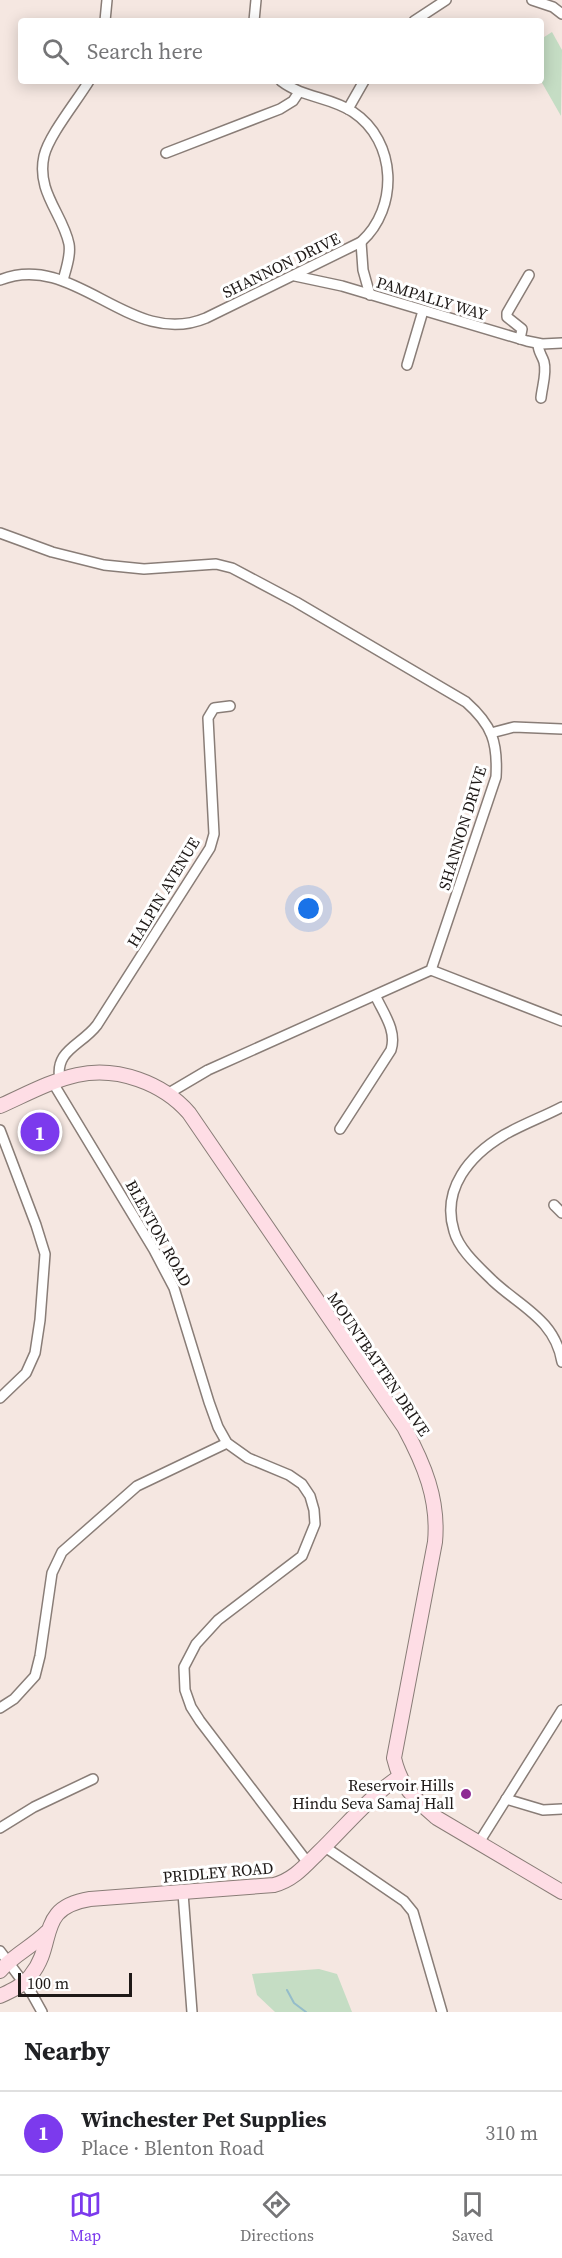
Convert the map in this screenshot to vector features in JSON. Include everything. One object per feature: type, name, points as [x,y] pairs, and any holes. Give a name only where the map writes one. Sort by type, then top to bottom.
[{"type":"main road","name":"MOUNTBATTEN DRIVE","points":[[0,1106],[56,1081],[79,1075],[112,1074],[138,1079],[170,1094],[189,1113],[404,1426],[428,1476],[436,1507],[435,1542],[394,1758],[399,1777],[405,1787],[436,1818],[562,1892]]},
{"type":"main road","points":[[381,1789],[394,1758]]},
{"type":"main road","name":"PRIDLEY ROAD","points":[[0,1996],[24,1983],[36,1968],[49,1930],[60,1910],[76,1901],[274,1885],[288,1881],[325,1847],[381,1789],[399,1777]]},
{"type":"main road","name":"PRIDLEY ROAD","points":[[2,1961],[35,1944],[49,1930]]},
{"type":"street","points":[[105,18],[107,0]]},
{"type":"street","points":[[254,18],[256,0]]},
{"type":"street","points":[[419,18],[446,0]]},
{"type":"street","points":[[532,0],[553,7],[562,14]]},
{"type":"street","points":[[63,280],[69,244],[51,204],[44,180],[43,162],[46,150],[55,133],[87,84]]},
{"type":"street","name":"SHANNON DRIVE","points":[[0,280],[31,274],[63,280],[136,317],[161,324],[185,325],[206,318],[361,242],[369,235],[381,213],[388,193],[384,152],[374,134],[358,116],[348,109],[299,92],[287,84]]},
{"type":"street","points":[[348,109],[362,84]]},
{"type":"street","points":[[166,153],[280,109],[293,101],[299,92]]},
{"type":"street","points":[[361,242],[363,270],[369,294]]},
{"type":"street","points":[[520,339],[522,329],[507,317],[507,313],[529,275]]},
{"type":"street","name":"PAMPALLY WAY","points":[[295,276],[369,294],[538,344],[560,343]]},
{"type":"street","points":[[407,365],[423,311]]},
{"type":"street","points":[[560,343],[562,354]]},
{"type":"street","points":[[538,344],[538,353],[543,360],[544,369],[541,398]]},
{"type":"street","name":"SHANNON DRIVE","points":[[0,533],[52,552],[104,565],[144,568],[211,564],[232,568],[466,702],[480,716],[491,733],[498,753],[496,777],[431,970]]},
{"type":"street","name":"HALPIN AVENUE","points":[[56,1081],[63,1056],[97,1025],[210,848],[214,834],[208,718],[214,708],[230,706]]},
{"type":"street","points":[[491,733],[514,727],[562,729]]},
{"type":"street","points":[[170,1094],[208,1070],[376,997],[431,970],[562,1021]]},
{"type":"street","points":[[340,1130],[391,1050],[394,1041],[393,1033],[376,997]]},
{"type":"street","name":"BLENTON ROAD","points":[[56,1081],[174,1288],[209,1402],[218,1427],[227,1443]]},
{"type":"street","points":[[562,1107],[504,1135],[473,1159],[457,1180],[450,1213],[454,1233],[468,1254],[494,1282],[537,1315],[552,1334],[562,1362]]},
{"type":"street","points":[[0,1130],[45,1254],[35,1353],[26,1373],[0,1398]]},
{"type":"street","points":[[554,1204],[562,1213]]},
{"type":"street","points":[[0,1708],[14,1700],[35,1676],[52,1573],[62,1552],[137,1486],[227,1443],[248,1458],[289,1475],[302,1484],[310,1496],[315,1524],[302,1556],[218,1620],[196,1644],[184,1666],[185,1690],[191,1707],[200,1721],[308,1863]]},
{"type":"street","points":[[478,1844],[562,1710]]},
{"type":"street","points":[[0,1828],[34,1807],[93,1779]]},
{"type":"street","points":[[507,1799],[543,1809],[562,1809]]},
{"type":"street","points":[[325,1847],[404,1901],[413,1912],[442,2012]]},
{"type":"street","points":[[183,1893],[192,2012]]},
{"type":"street","points":[[2,1961],[24,1983],[42,2012]]},
{"type":"green space","points":[[552,32],[562,50],[561,116],[543,84],[544,37]]},
{"type":"green space","points":[[319,1969],[337,1974],[352,2012],[275,2012],[257,1995],[252,1974]]},
{"type":"waterway","points":[[287,1990],[294,2003],[306,2012]]},
{"type":"place","name":"Winchester Pet Supplies","points":[[40,1132]]},
{"type":"place","name":"Reservoir Hills Hindu Seva Samaj Hall","points":[[466,1794]]}]
